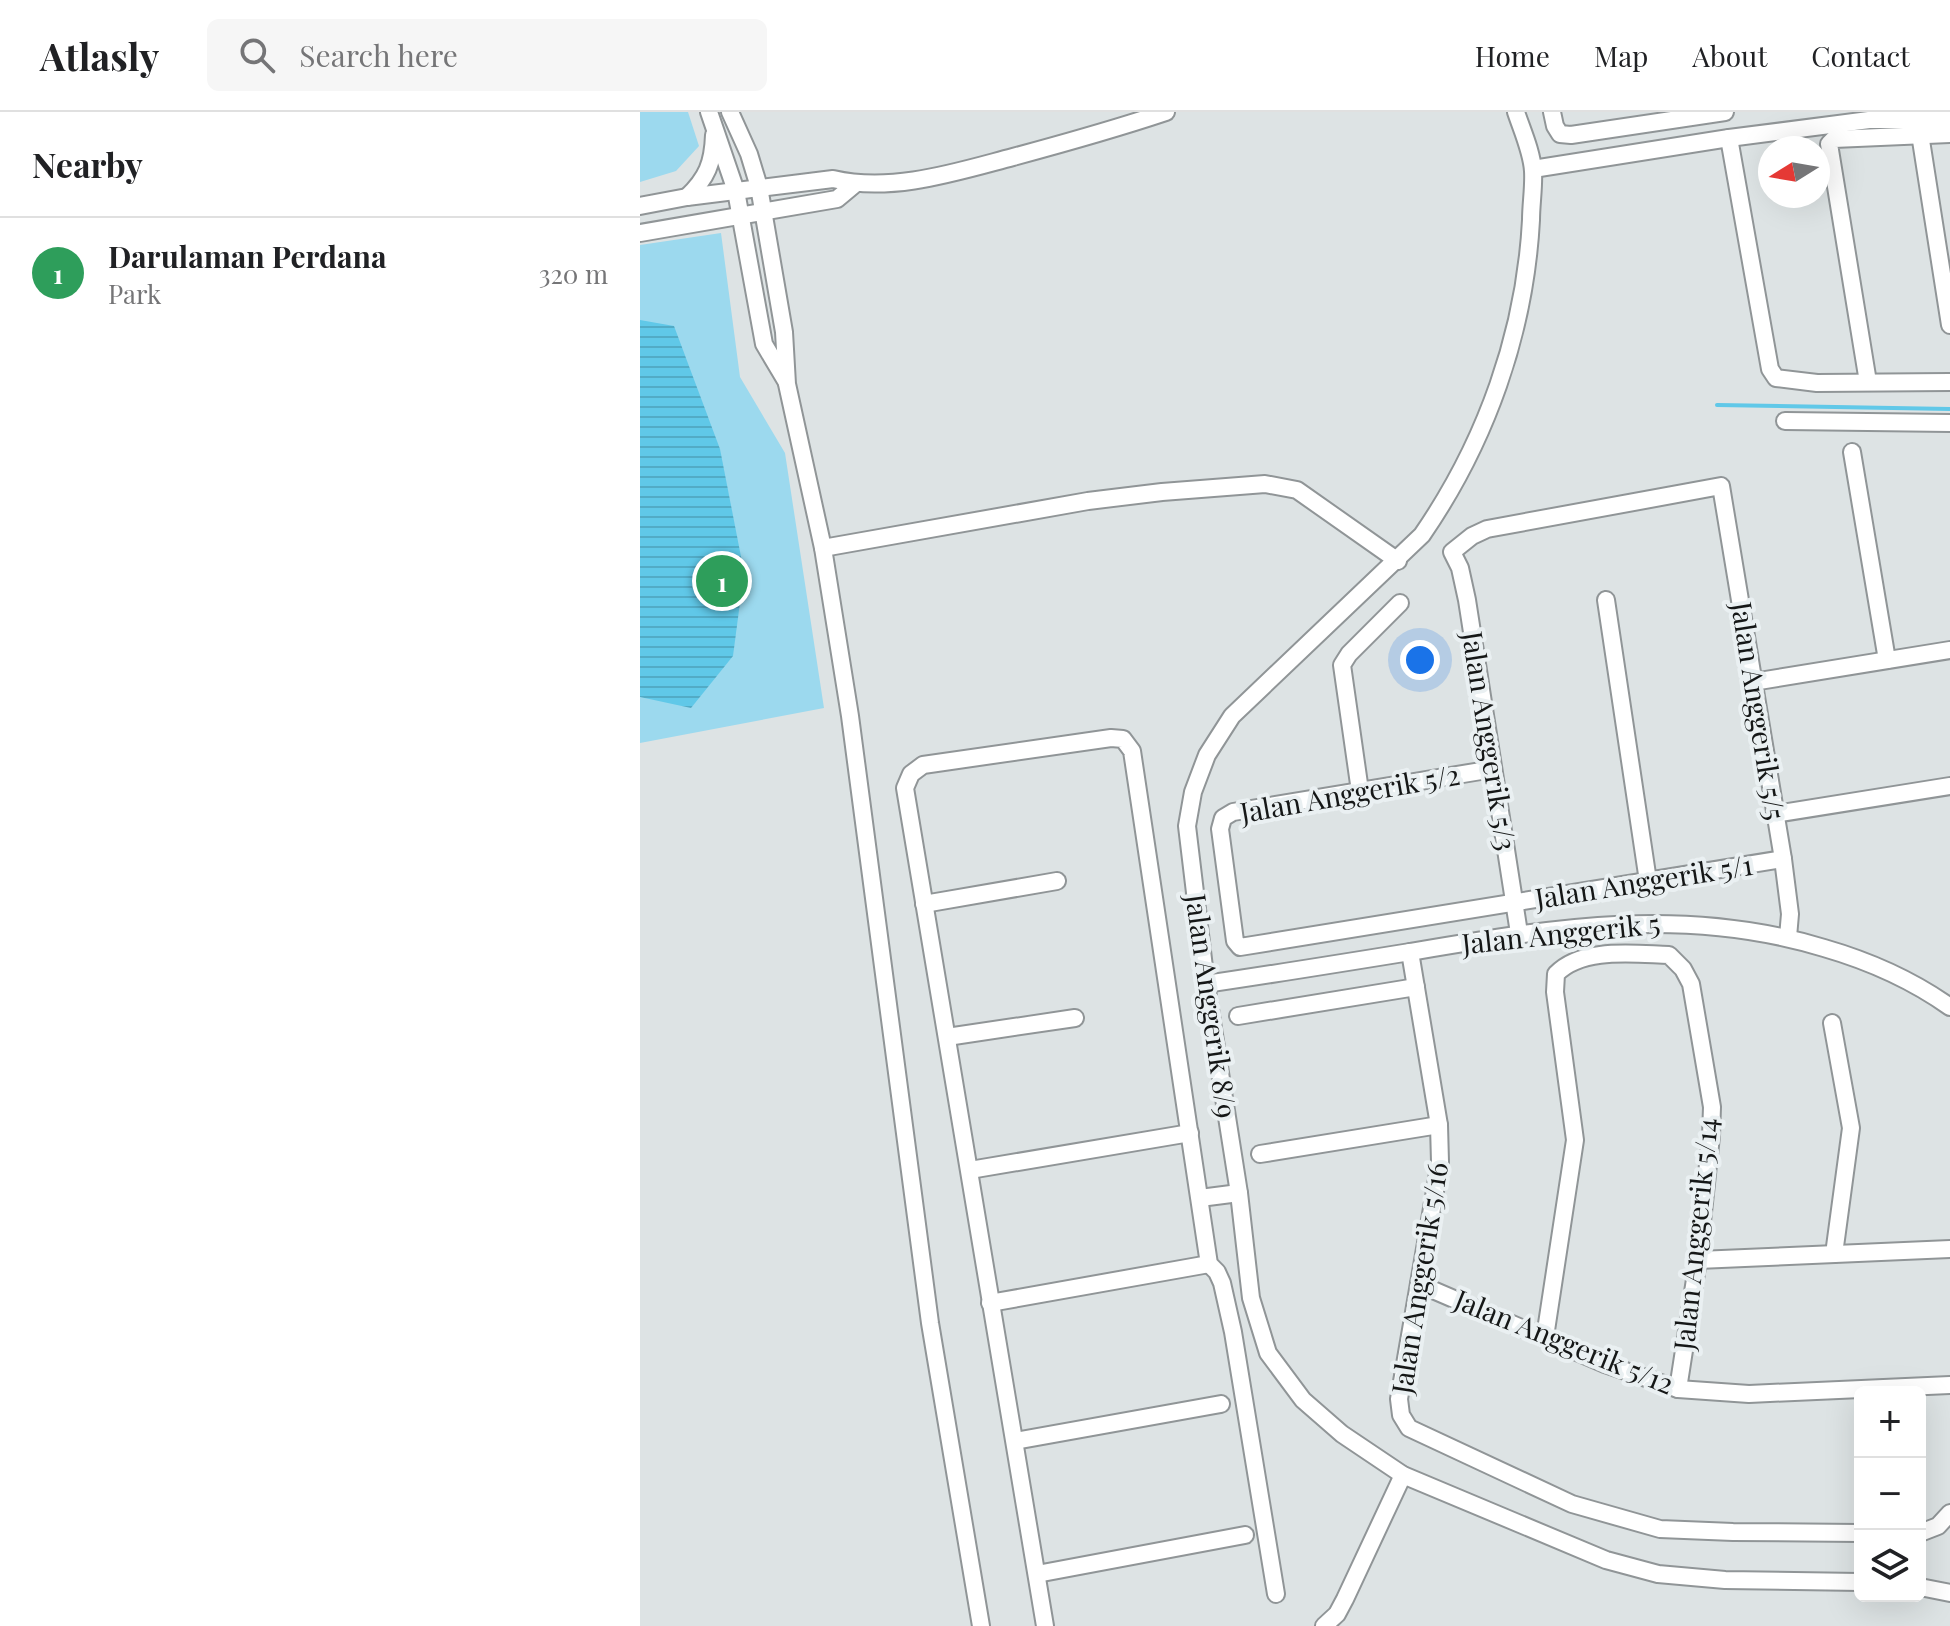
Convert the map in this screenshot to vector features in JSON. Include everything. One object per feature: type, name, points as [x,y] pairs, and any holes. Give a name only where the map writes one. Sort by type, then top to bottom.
[{"type":"street","points":[[730,112],[749,154],[759,187],[784,332],[787,384],[823,548],[854,746],[930,1323],[981,1626]]},
{"type":"street","points":[[855,184],[837,199],[642,232],[640,207],[759,187],[833,179],[855,184],[899,182],[954,173],[1107,132],[1166,112]]},
{"type":"street","name":"Jalan Anggerik 8/9","points":[[1516,112],[1533,169],[1529,248],[1517,323],[1496,397],[1446,500],[1422,535],[1232,716],[1207,755],[1193,792],[1187,826],[1206,984],[1239,1193],[1251,1298],[1268,1353],[1303,1400],[1342,1434],[1403,1475],[1606,1560],[1658,1574],[1725,1580],[1854,1582]]},
{"type":"street","points":[[1552,112],[1560,134],[1571,135],[1660,117],[1725,112]]},
{"type":"street","points":[[712,119],[736,191],[764,344],[787,384]]},
{"type":"street","points":[[687,197],[698,186],[713,158],[712,119]]},
{"type":"street","points":[[1533,169],[1869,120],[1950,120]]},
{"type":"street","points":[[1920,134],[1950,325]]},
{"type":"street","points":[[1868,382],[1829,144],[1834,139],[1950,134]]},
{"type":"street","points":[[1729,138],[1770,369],[1776,378],[1786,381],[1950,382]]},
{"type":"street","points":[[701,221],[728,228],[747,250]]},
{"type":"street","points":[[1785,421],[1950,423]]},
{"type":"street","points":[[1852,452],[1887,660]]},
{"type":"street","points":[[823,548],[1088,501],[1265,484],[1297,490],[1398,561]]},
{"type":"street","name":"Jalan Anggerik 5/3","points":[[1519,933],[1467,600],[1460,568],[1452,552],[1487,529],[1721,486]]},
{"type":"street","name":"Jalan Anggerik 5/5","points":[[1721,486],[1783,859],[1790,914],[1788,937]]},
{"type":"street","points":[[1606,600],[1648,881]]},
{"type":"street","points":[[1360,791],[1342,665],[1349,654],[1400,603]]},
{"type":"street","points":[[1753,682],[1950,650]]},
{"type":"street","points":[[1045,1626],[905,788],[911,774],[923,765],[1111,738],[1123,739],[1132,751],[1209,1264],[1222,1283],[1233,1332],[1276,1594]]},
{"type":"street","name":"Jalan Anggerik 5/2","points":[[1227,882],[1220,829],[1223,818],[1233,812],[1493,769]]},
{"type":"street","points":[[1775,814],[1950,786]]},
{"type":"street","name":"Jalan Anggerik 5/1","points":[[1227,882],[1235,941],[1246,948],[1783,859]]},
{"type":"street","points":[[924,904],[1057,881]]},
{"type":"street","name":"Jalan Anggerik 5","points":[[1206,984],[1519,933],[1662,922],[1731,927],[1788,937],[1855,957],[1923,988],[1950,1007]]},
{"type":"street","name":"Jalan Anggerik 5/16","points":[[1410,952],[1439,1125],[1440,1162],[1399,1399],[1401,1415],[1409,1428],[1572,1504],[1660,1529],[1854,1533]]},
{"type":"street","name":"Jalan Anggerik 5/14","points":[[1545,1337],[1575,1140],[1555,992],[1556,974],[1568,962],[1581,959],[1620,953],[1669,955],[1683,969],[1691,984],[1712,1107],[1698,1260],[1678,1389]]},
{"type":"street","points":[[1238,1016],[1416,987]]},
{"type":"street","points":[[947,1037],[1075,1018]]},
{"type":"street","points":[[1832,1023],[1851,1128],[1834,1254]]},
{"type":"street","points":[[1260,1154],[1439,1125]]},
{"type":"street","points":[[970,1170],[1190,1133]]},
{"type":"street","points":[[1200,1198],[1239,1193]]},
{"type":"street","points":[[1698,1260],[1950,1249]]},
{"type":"street","points":[[990,1303],[1209,1264]]},
{"type":"street","name":"Jalan Anggerik 5/12","points":[[1419,1284],[1605,1364],[1678,1389],[1749,1394],[1950,1385]]},
{"type":"street","points":[[1015,1441],[1221,1404]]},
{"type":"street","points":[[1324,1626],[1337,1614],[1345,1599],[1403,1475]]},
{"type":"street","points":[[1926,1531],[1938,1526],[1950,1513]]},
{"type":"street","points":[[1037,1574],[1245,1535]]},
{"type":"street","points":[[1926,1588],[1950,1593]]},
{"type":"shaded area","points":[[640,112],[688,112],[699,146],[676,171],[640,182]]},
{"type":"shaded area","points":[[721,233],[740,377],[785,453],[824,708],[640,743],[640,245]]},
{"type":"shaded area","points":[[640,320],[674,326],[720,449],[744,572],[733,656],[691,708],[640,697]]},
{"type":"waterway","points":[[1717,405],[1950,409]]},
{"type":"place","name":"Darulaman Perdana","points":[[722,581]]}]
